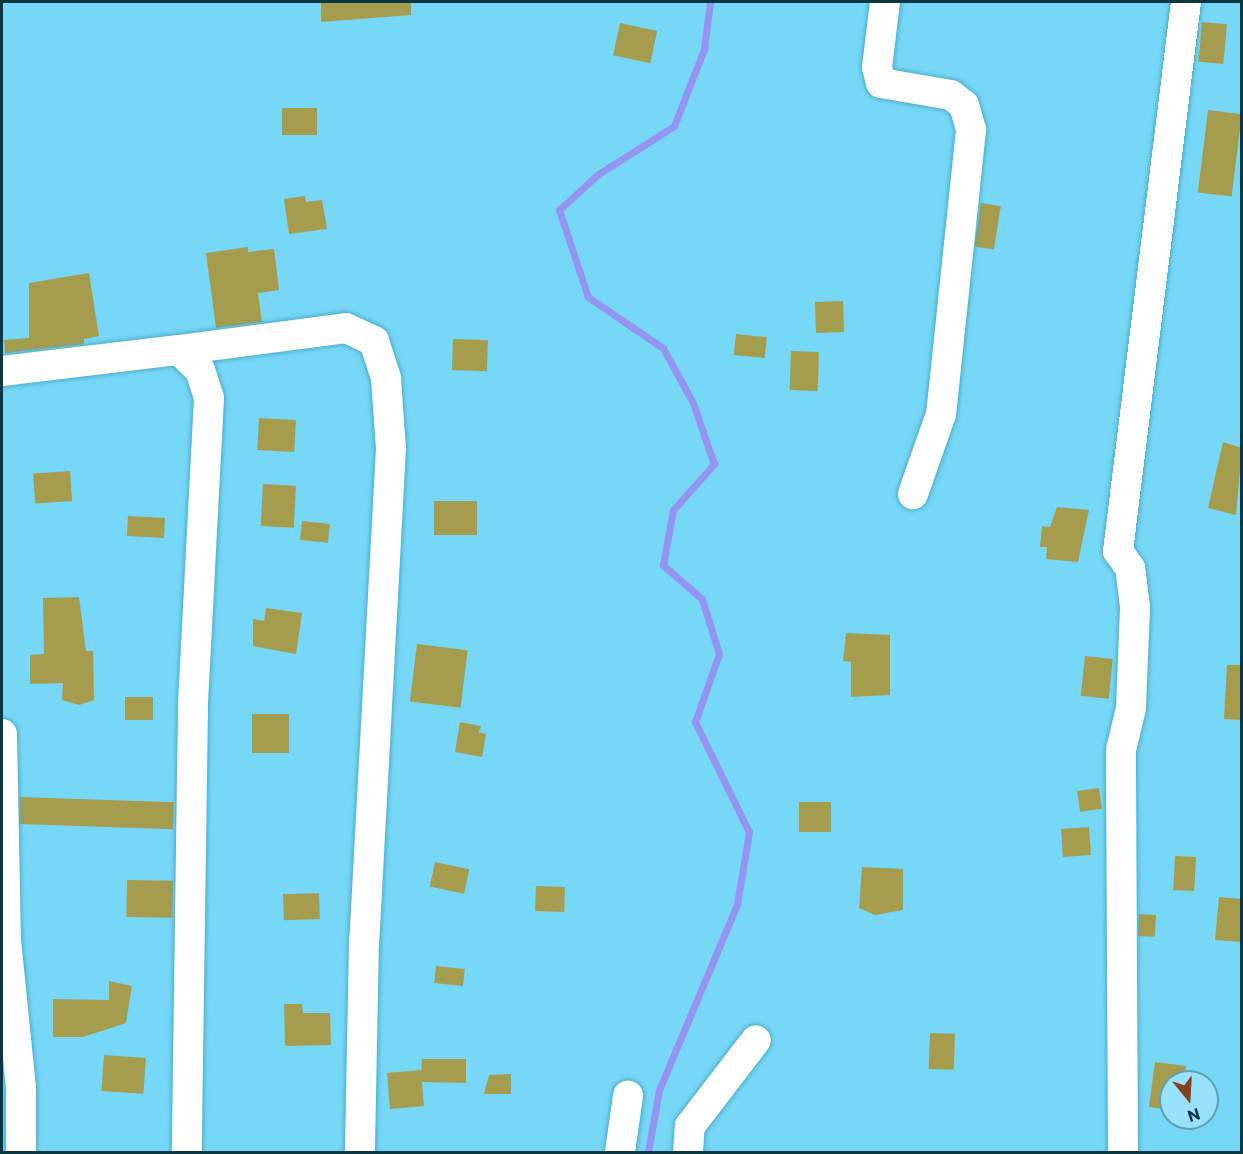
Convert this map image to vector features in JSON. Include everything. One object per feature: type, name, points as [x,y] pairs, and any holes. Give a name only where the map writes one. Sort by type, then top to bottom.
[{"type":"street","points":[[885,2],[877,67],[881,82],[951,95],[964,105],[971,130],[941,414],[913,494]]},
{"type":"street","points":[[1123,1152],[1121,750],[1131,708],[1134,607],[1130,568],[1118,551],[1186,2]]},
{"type":"street","points":[[2,372],[346,328],[374,341],[386,379],[391,448],[364,928],[360,1152]]},
{"type":"street","points":[[179,350],[200,370],[209,398],[193,705],[187,1152]]},
{"type":"street","points":[[2,734],[6,940],[21,1088],[21,1152]]},
{"type":"street","points":[[688,1152],[690,1126],[756,1040]]},
{"type":"street","points":[[620,1152],[628,1096]]},
{"type":"building","points":[[321,2],[411,2],[411,15],[321,22]]},
{"type":"building","points":[[1202,22],[1227,24],[1223,64],[1199,62]]},
{"type":"building","points":[[620,23],[657,31],[650,63],[613,55]]},
{"type":"building","points":[[282,108],[317,108],[317,135],[282,135]]},
{"type":"building","points":[[1208,110],[1242,114],[1232,197],[1198,192]]},
{"type":"building","points":[[305,196],[306,202],[322,200],[327,229],[289,234],[284,199]]},
{"type":"building","points":[[981,203],[1001,206],[994,250],[974,246]]},
{"type":"building","points":[[248,247],[248,252],[274,249],[279,290],[258,293],[262,322],[216,328],[206,253]]},
{"type":"building","points":[[89,273],[99,336],[84,339],[84,344],[5,353],[4,340],[29,338],[29,283]]},
{"type":"building","points":[[843,301],[844,332],[816,333],[815,302]]},
{"type":"building","points":[[736,334],[767,337],[765,358],[734,355]]},
{"type":"building","points":[[453,339],[488,340],[487,371],[452,370]]},
{"type":"building","points":[[791,351],[819,352],[818,391],[790,390]]},
{"type":"building","points":[[259,418],[296,420],[294,452],[257,450]]},
{"type":"building","points":[[1223,442],[1242,448],[1236,515],[1208,508]]},
{"type":"building","points":[[70,471],[72,501],[35,504],[33,474]]},
{"type":"building","points":[[263,484],[296,486],[294,528],[261,526]]},
{"type":"building","points":[[434,501],[477,501],[477,535],[434,535]]},
{"type":"building","points":[[1057,507],[1089,510],[1078,562],[1046,559],[1047,547],[1040,547],[1042,526],[1050,527]]},
{"type":"building","points":[[128,516],[165,518],[164,538],[127,536]]},
{"type":"building","points":[[302,521],[330,524],[328,543],[300,540]]},
{"type":"building","points":[[79,597],[86,651],[93,651],[94,700],[79,705],[62,700],[63,683],[30,684],[30,655],[44,654],[43,598]]},
{"type":"building","points":[[266,608],[302,613],[296,654],[253,646],[253,619],[264,621]]},
{"type":"building","points":[[846,633],[890,635],[890,695],[851,697],[851,662],[843,661]]},
{"type":"building","points":[[417,644],[468,650],[461,708],[410,702]]},
{"type":"building","points":[[1085,656],[1113,659],[1109,699],[1081,696]]},
{"type":"building","points":[[1227,665],[1242,665],[1242,720],[1224,719]]},
{"type":"building","points":[[125,697],[153,697],[153,720],[125,720]]},
{"type":"building","points":[[252,714],[289,714],[289,753],[252,753]]},
{"type":"building","points":[[460,722],[481,726],[479,732],[486,734],[482,757],[455,752]]},
{"type":"building","points":[[1099,788],[1102,809],[1080,812],[1077,791]]},
{"type":"building","points":[[20,797],[174,802],[173,829],[19,824]]},
{"type":"building","points":[[799,802],[831,802],[831,832],[799,832]]},
{"type":"building","points":[[1089,827],[1091,855],[1063,857],[1061,829]]},
{"type":"building","points":[[1175,856],[1196,857],[1194,891],[1173,890]]},
{"type":"building","points":[[435,862],[469,869],[464,894],[430,886]]},
{"type":"building","points":[[862,867],[903,869],[903,910],[875,915],[859,908]]},
{"type":"building","points":[[127,880],[173,881],[172,918],[126,917]]},
{"type":"building","points":[[536,886],[565,887],[564,912],[535,911]]},
{"type":"building","points":[[319,893],[320,919],[284,920],[283,894]]},
{"type":"building","points":[[1219,897],[1242,899],[1242,942],[1215,940]]},
{"type":"building","points":[[1139,914],[1156,915],[1155,937],[1138,936]]},
{"type":"building","points":[[436,966],[465,969],[463,986],[434,983]]},
{"type":"building","points":[[109,981],[132,986],[126,1023],[83,1037],[53,1037],[53,999],[109,1000]]},
{"type":"building","points":[[284,1004],[302,1004],[303,1013],[330,1013],[331,1045],[285,1046]]},
{"type":"building","points":[[930,1033],[955,1034],[954,1070],[929,1069]]},
{"type":"building","points":[[104,1055],[146,1058],[143,1094],[101,1091]]},
{"type":"building","points":[[422,1059],[466,1059],[466,1083],[422,1082],[424,1106],[390,1109],[387,1073],[421,1070],[421,1076]]},
{"type":"building","points":[[1155,1062],[1186,1066],[1186,1070],[1159,1070],[1159,1108],[1149,1107]]},
{"type":"building","points":[[511,1074],[511,1094],[484,1094],[489,1075]]},
{"type":"waterway","points":[[648,1152],[659,1090],[737,904],[749,832],[695,722],[719,654],[702,599],[663,565],[673,510],[714,464],[693,403],[663,348],[588,297],[559,210],[597,175],[674,126],[704,49],[710,2]]}]
